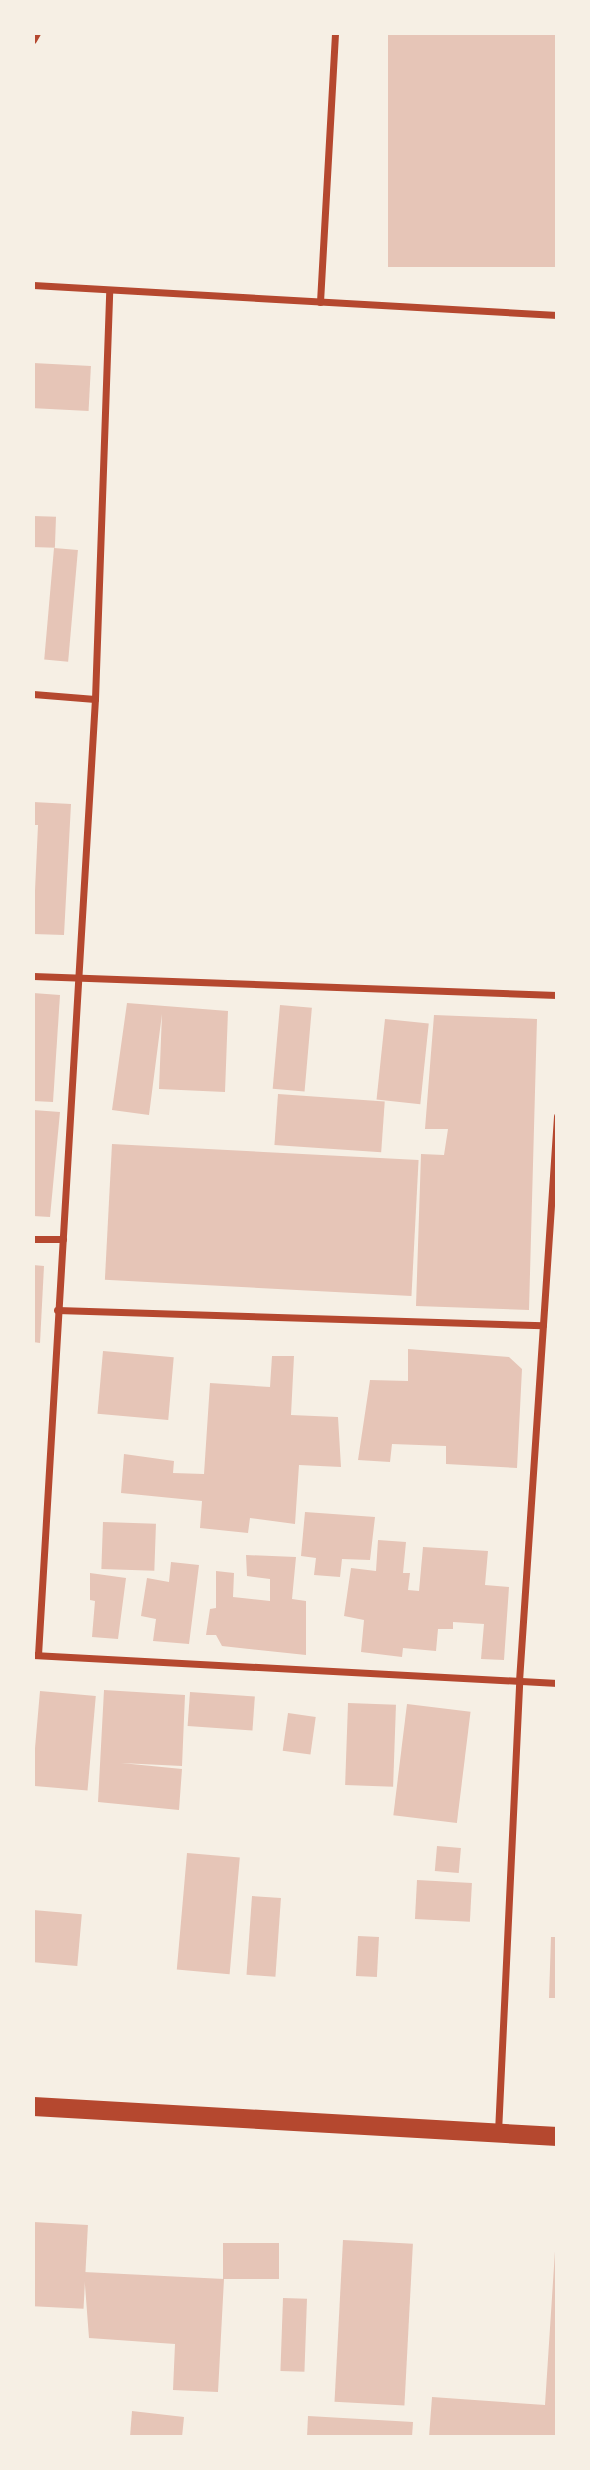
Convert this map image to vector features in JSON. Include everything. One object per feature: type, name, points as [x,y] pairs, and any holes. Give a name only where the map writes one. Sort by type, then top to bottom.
[{"type":"highway","points":[[33,2106],[557,2136]]},
{"type":"street","points":[[33,40],[37,33]]},
{"type":"street","points":[[320,302],[335,33]]},
{"type":"street","points":[[33,285],[557,315]]},
{"type":"street","points":[[108,290],[95,699],[80,978],[36,1655],[557,1683]]},
{"type":"street","points":[[33,694],[95,699]]},
{"type":"street","points":[[33,976],[557,995]]},
{"type":"street","points":[[498,2133],[519,1681],[557,1116]]},
{"type":"street","points":[[33,1239],[63,1240]]},
{"type":"street","points":[[547,1264],[557,1265]]},
{"type":"street","points":[[57,1310],[543,1325]]},
{"type":"building","points":[[388,33],[557,33],[557,267],[388,267]]},
{"type":"building","points":[[33,363],[91,366],[89,411],[33,408]]},
{"type":"building","points":[[33,516],[56,517],[55,548],[33,547]]},
{"type":"building","points":[[54,548],[78,550],[68,662],[44,660]]},
{"type":"building","points":[[33,802],[71,804],[64,935],[33,934],[38,825],[33,825]]},
{"type":"building","points":[[33,993],[60,995],[53,1102],[33,1101]]},
{"type":"building","points":[[127,1003],[228,1011],[225,1092],[159,1089],[162,1014],[149,1115],[112,1110]]},
{"type":"building","points":[[280,1005],[312,1008],[305,1091],[273,1089]]},
{"type":"building","points":[[434,1015],[537,1019],[529,1310],[416,1306],[421,1154],[444,1155],[448,1129],[425,1129]]},
{"type":"building","points":[[385,1019],[429,1024],[420,1104],[377,1100]]},
{"type":"building","points":[[278,1094],[385,1101],[381,1152],[274,1145]]},
{"type":"building","points":[[33,1110],[60,1112],[50,1217],[33,1216]]},
{"type":"building","points":[[112,1144],[419,1160],[411,1296],[105,1280]]},
{"type":"building","points":[[33,1265],[44,1266],[40,1343],[33,1342]]},
{"type":"building","points":[[408,1349],[509,1357],[522,1369],[517,1468],[446,1464],[446,1446],[392,1444],[390,1462],[358,1460],[370,1380],[408,1381]]},
{"type":"building","points":[[103,1351],[174,1357],[168,1420],[98,1414]]},
{"type":"building","points":[[272,1356],[294,1356],[291,1415],[338,1417],[341,1467],[299,1465],[295,1524],[250,1518],[248,1533],[200,1528],[202,1501],[121,1493],[124,1454],[174,1461],[173,1473],[204,1474],[210,1383],[270,1387]]},
{"type":"building","points":[[305,1512],[375,1517],[370,1560],[342,1559],[340,1577],[314,1575],[316,1558],[301,1556]]},
{"type":"building","points":[[103,1522],[156,1524],[154,1571],[101,1569]]},
{"type":"building","points":[[378,1540],[406,1542],[403,1573],[410,1573],[408,1590],[419,1591],[423,1547],[488,1551],[485,1585],[509,1587],[504,1660],[481,1659],[484,1624],[453,1622],[453,1629],[438,1629],[436,1651],[403,1648],[402,1657],[361,1652],[364,1620],[344,1616],[351,1568],[376,1571]]},
{"type":"building","points":[[246,1555],[296,1557],[292,1599],[306,1601],[306,1655],[222,1646],[216,1635],[206,1635],[210,1609],[216,1608],[216,1571],[234,1573],[233,1597],[270,1601],[270,1579],[247,1576]]},
{"type":"building","points":[[171,1562],[199,1565],[189,1644],[153,1641],[156,1619],[141,1616],[147,1578],[169,1582]]},
{"type":"building","points":[[90,1573],[126,1578],[118,1639],[92,1637],[95,1601],[90,1600]]},
{"type":"building","points":[[104,1690],[185,1695],[182,1766],[121,1763],[182,1769],[179,1810],[98,1802]]},
{"type":"building","points":[[40,1691],[96,1696],[88,1791],[33,1786]]},
{"type":"building","points":[[190,1692],[255,1697],[252,1730],[188,1726]]},
{"type":"building","points":[[348,1703],[396,1705],[393,1787],[345,1785]]},
{"type":"building","points":[[407,1704],[471,1712],[457,1823],[393,1815]]},
{"type":"building","points":[[288,1713],[316,1717],[310,1755],[283,1751]]},
{"type":"building","points":[[437,1846],[461,1848],[459,1873],[435,1871]]},
{"type":"building","points":[[187,1853],[240,1858],[230,1974],[177,1970]]},
{"type":"building","points":[[417,1880],[472,1883],[470,1922],[415,1919]]},
{"type":"building","points":[[252,1896],[281,1898],[275,1977],[246,1975]]},
{"type":"building","points":[[33,1910],[82,1914],[77,1966],[33,1962]]},
{"type":"building","points":[[358,1936],[379,1937],[377,1977],[356,1976]]},
{"type":"building","points":[[551,1937],[557,1937],[557,1998],[549,1998]]},
{"type":"building","points":[[33,2222],[88,2225],[84,2309],[33,2306]]},
{"type":"building","points":[[343,2240],[413,2244],[404,2405],[335,2402]]},
{"type":"building","points":[[223,2243],[279,2243],[279,2279],[223,2279]]},
{"type":"building","points":[[555,2251],[557,2437],[429,2437],[432,2397],[545,2405]]},
{"type":"building","points":[[84,2272],[224,2279],[218,2392],[173,2390],[175,2344],[89,2338]]},
{"type":"building","points":[[283,2298],[307,2299],[304,2372],[280,2371]]},
{"type":"building","points":[[132,2411],[184,2417],[182,2437],[130,2437]]},
{"type":"building","points":[[308,2416],[413,2422],[412,2437],[307,2437]]}]
